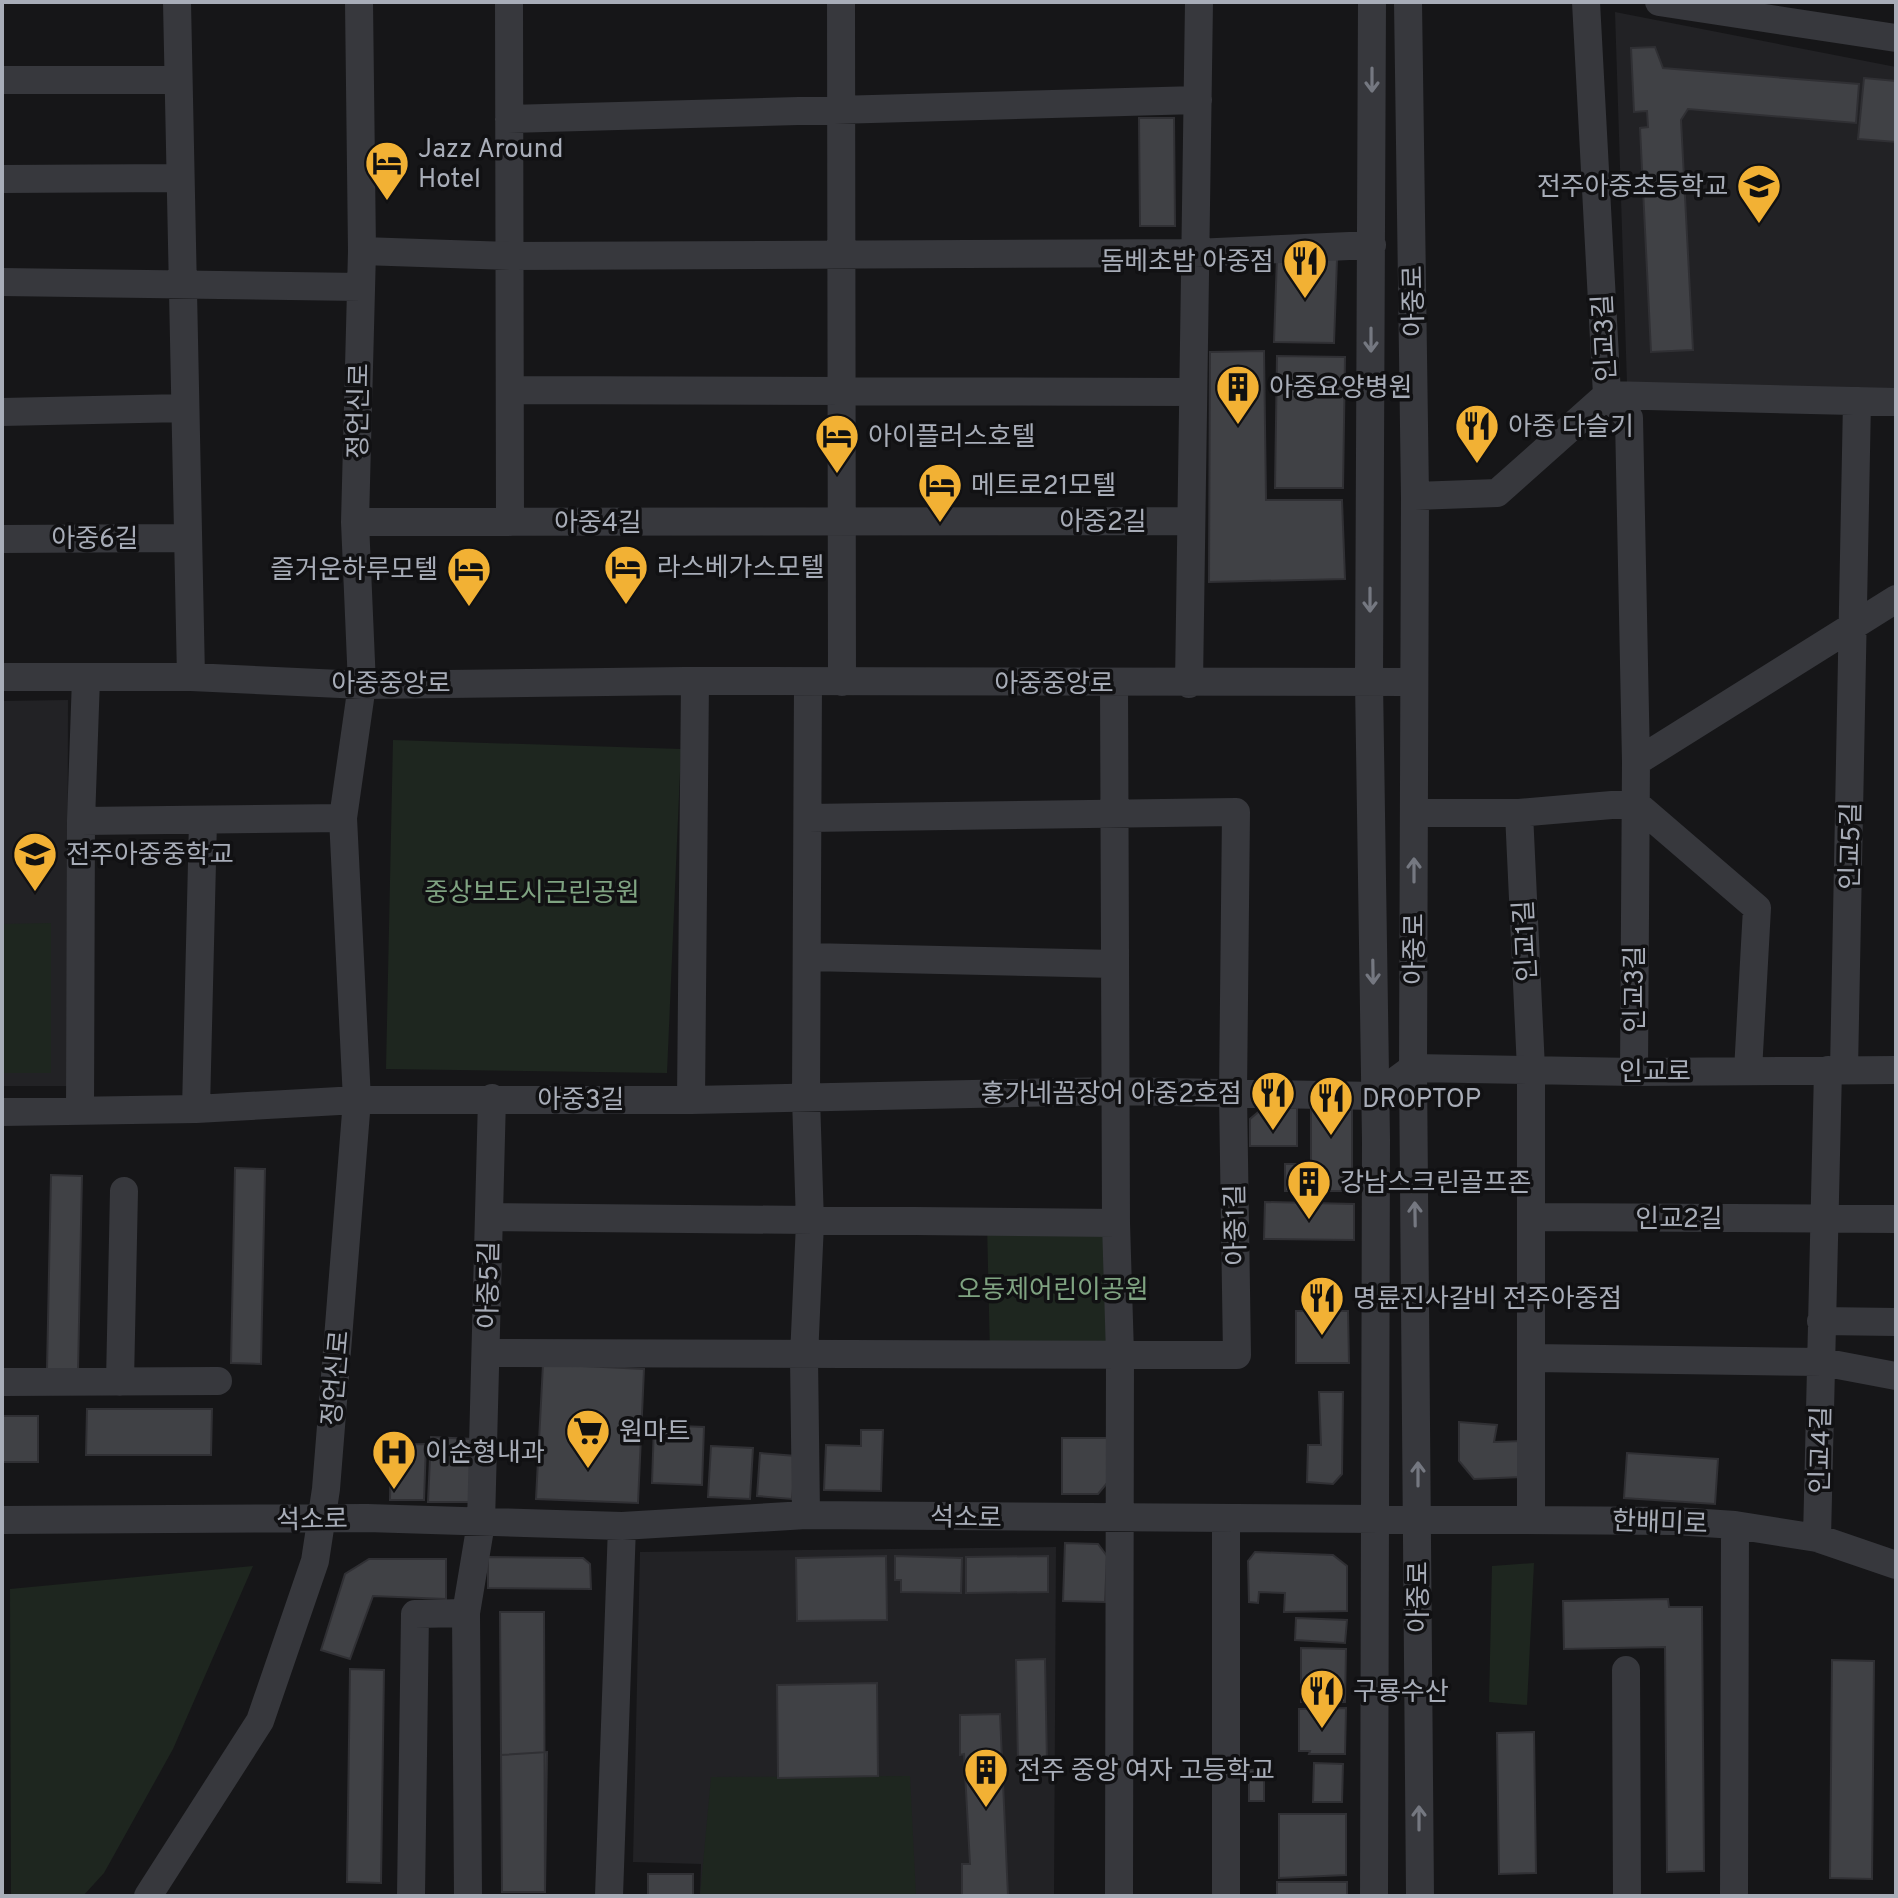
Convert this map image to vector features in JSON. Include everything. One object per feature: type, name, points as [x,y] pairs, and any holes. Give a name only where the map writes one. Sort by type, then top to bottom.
[{"type":"street","points":[[177,2],[191,677]]},
{"type":"street","name":"정언신로","points":[[148,1896],[260,1721],[315,1561],[322,1519],[357,1100],[343,818],[362,685],[355,522],[362,251],[359,2]]},
{"type":"street","points":[[509,2],[510,522]]},
{"type":"street","points":[[841,2],[842,682]]},
{"type":"street","points":[[1189,684],[1199,2]]},
{"type":"street","name":"아중로","points":[[1372,2],[1369,682],[1375,1096],[1374,1896]]},
{"type":"street","name":"아중로","points":[[1408,2],[1415,496],[1413,1068],[1420,1896]]},
{"type":"street","name":"인교3길","points":[[1586,2],[1607,395],[1629,418],[1636,762],[1634,1072]]},
{"type":"street","points":[[1659,2],[1896,38]]},
{"type":"street","points":[[2,80],[178,80]]},
{"type":"street","points":[[509,119],[1198,100]]},
{"type":"street","points":[[2,179],[180,178]]},
{"type":"street","name":"아중로","points":[[1195,253],[1372,245]]},
{"type":"street","points":[[362,251],[510,256],[1195,253]]},
{"type":"street","points":[[2,282],[361,287]]},
{"type":"street","points":[[510,390],[1193,392]]},
{"type":"street","points":[[1415,496],[1497,493],[1607,395],[1896,402]]},
{"type":"street","name":"인교5길","points":[[1836,1070],[1854,622],[1857,401]]},
{"type":"street","points":[[2,412],[185,408]]},
{"type":"street","name":"아중2길","points":[[1014,522],[1191,521]]},
{"type":"street","name":"아중4길","points":[[355,522],[1014,522]]},
{"type":"street","name":"아중6길","points":[[2,539],[188,538]]},
{"type":"street","points":[[1636,762],[1854,622],[1896,599]]},
{"type":"street","name":"아중중앙로","points":[[2,677],[191,677],[362,685],[695,681],[1114,684],[1414,682]]},
{"type":"street","points":[[80,1111],[81,821],[86,678]]},
{"type":"street","points":[[691,1100],[695,681]]},
{"type":"street","points":[[806,1515],[804,1357],[810,1223],[806,1098],[808,683]]},
{"type":"street","points":[[1114,684],[1116,1223],[1120,1354],[1117,1519],[1119,1896]]},
{"type":"street","points":[[1414,813],[1519,813],[1635,803],[1757,908],[1748,1071]]},
{"type":"street","points":[[808,818],[1236,812],[1233,1094]]},
{"type":"street","name":"인교1길","points":[[1519,813],[1531,1069]]},
{"type":"street","points":[[81,821],[343,818]]},
{"type":"street","points":[[196,1109],[203,821]]},
{"type":"street","points":[[808,957],[1115,964]]},
{"type":"street","points":[[1115,1091],[1375,1096],[1413,1068]]},
{"type":"street","name":"인교로","points":[[1413,1068],[1634,1072],[1896,1070]]},
{"type":"street","points":[[1531,1069],[1531,1519]]},
{"type":"street","name":"인교4길","points":[[1817,1538],[1821,1321],[1836,1070]]},
{"type":"street","name":"아중3길","points":[[2,1112],[196,1109],[357,1100],[691,1100],[1115,1091]]},
{"type":"street","name":"아중1길","points":[[804,1357],[1237,1355],[1233,1094]]},
{"type":"street","name":"아중5길","points":[[468,1896],[466,1613],[481,1523],[492,1098]]},
{"type":"street","points":[[120,1382],[124,1191]]},
{"type":"street","name":"아중5길","points":[[490,1217],[810,1223]]},
{"type":"street","name":"인교2길","points":[[1533,1217],[1826,1219]]},
{"type":"street","points":[[1826,1219],[1896,1219]]},
{"type":"street","points":[[810,1223],[1116,1223]]},
{"type":"street","points":[[1821,1321],[1896,1322]]},
{"type":"street","name":"아중5길","points":[[487,1353],[804,1357]]},
{"type":"street","points":[[1533,1358],[1822,1362],[1896,1376]]},
{"type":"street","points":[[2,1382],[218,1381]]},
{"type":"street","name":"석소로","points":[[2,1520],[322,1519],[622,1526],[806,1515],[1117,1519],[1418,1517]]},
{"type":"street","name":"한배미로","points":[[1418,1517],[1735,1525],[1817,1538],[1896,1565]]},
{"type":"street","points":[[1226,1519],[1226,1896]]},
{"type":"street","points":[[1734,1896],[1735,1525]]},
{"type":"street","points":[[609,1896],[622,1526]]},
{"type":"street","points":[[411,1896],[415,1614],[466,1613]]},
{"type":"street","points":[[1626,1670],[1627,1896]]},
{"type":"shaded area","name":"전주아중초등학교","points":[[1615,12],[1896,67],[1896,390],[1627,384]]},
{"type":"shaded area","name":"전주아중중학교","points":[[68,700],[67,1086],[2,1086],[2,701]]},
{"type":"shaded area","points":[[1056,1547],[1054,1896],[700,1896],[701,1864],[633,1862],[640,1552]]},
{"type":"green space","name":"중상보도시근린공원","points":[[393,740],[681,749],[667,1073],[386,1069]]},
{"type":"green space","points":[[51,923],[51,1073],[2,1073],[2,924]]},
{"type":"green space","name":"오동제어린이공원","points":[[987,1222],[1116,1223],[1120,1354],[990,1356]]},
{"type":"green space","points":[[1534,1563],[1527,1705],[1489,1702],[1492,1566]]},
{"type":"green space","points":[[253,1566],[173,1749],[104,1873],[83,1896],[11,1896],[10,1589]]},
{"type":"green space","points":[[910,1776],[916,1896],[700,1896],[711,1777]]},
{"type":"building","points":[[1655,47],[1663,68],[1859,84],[1856,123],[1688,109],[1681,120],[1693,350],[1651,352],[1640,128],[1648,127],[1647,111],[1634,112],[1631,48]]},
{"type":"building","points":[[1864,78],[1896,81],[1896,142],[1858,139]]},
{"type":"building","points":[[1139,118],[1174,118],[1175,226],[1140,226]]},
{"type":"building","name":"돔베초밥 아중점","points":[[1277,257],[1337,259],[1334,343],[1274,342]]},
{"type":"building","name":"아중요양병원","points":[[1264,351],[1266,500],[1342,500],[1345,579],[1209,582],[1210,352]]},
{"type":"building","points":[[1277,356],[1345,357],[1343,488],[1275,488]]},
{"type":"building","name":"홍가네꼼장어 아중2호점","points":[[1263,1108],[1297,1108],[1297,1146],[1250,1146],[1250,1119]]},
{"type":"building","name":"DROPTOP","points":[[1311,1110],[1352,1110],[1352,1191],[1285,1191],[1285,1164],[1311,1164]]},
{"type":"building","points":[[235,1168],[265,1169],[261,1364],[231,1363]]},
{"type":"building","points":[[51,1175],[82,1176],[78,1371],[47,1370]]},
{"type":"building","name":"강남스크린골프존","points":[[1265,1202],[1354,1204],[1354,1240],[1264,1239]]},
{"type":"building","name":"명륜진사갈비 전주아중점","points":[[1296,1311],[1348,1311],[1349,1363],[1296,1363]]},
{"type":"building","points":[[543,1364],[644,1369],[638,1503],[536,1499]]},
{"type":"building","points":[[1319,1392],[1343,1392],[1342,1474],[1333,1484],[1307,1482],[1308,1445],[1321,1445]]},
{"type":"building","points":[[87,1409],[212,1409],[211,1455],[86,1455]]},
{"type":"building","points":[[2,1416],[38,1416],[38,1462],[2,1462]]},
{"type":"building","points":[[1459,1422],[1497,1425],[1494,1442],[1523,1441],[1522,1477],[1474,1479],[1459,1461]]},
{"type":"building","points":[[654,1425],[704,1427],[702,1485],[652,1483]]},
{"type":"building","points":[[861,1430],[883,1430],[881,1491],[824,1490],[826,1445],[861,1446]]},
{"type":"building","points":[[431,1437],[473,1439],[474,1502],[428,1502]]},
{"type":"building","points":[[1062,1438],[1108,1438],[1108,1482],[1098,1494],[1062,1494]]},
{"type":"building","points":[[426,1444],[424,1500],[390,1500],[391,1445]]},
{"type":"building","points":[[711,1446],[753,1448],[750,1499],[708,1497]]},
{"type":"building","points":[[760,1453],[796,1456],[792,1499],[757,1496]]},
{"type":"building","points":[[1627,1453],[1718,1459],[1715,1504],[1624,1498]]},
{"type":"building","points":[[1065,1543],[1098,1544],[1107,1556],[1105,1602],[1063,1601]]},
{"type":"building","points":[[1255,1552],[1333,1555],[1347,1566],[1347,1611],[1284,1612],[1285,1593],[1259,1592],[1258,1603],[1249,1602],[1248,1561]]},
{"type":"building","points":[[886,1556],[887,1620],[797,1621],[796,1558]]},
{"type":"building","points":[[895,1556],[962,1558],[961,1593],[901,1592],[901,1580],[895,1580]]},
{"type":"building","points":[[1048,1556],[1048,1592],[966,1593],[966,1557]]},
{"type":"building","points":[[488,1557],[583,1558],[590,1564],[591,1589],[488,1588]]},
{"type":"building","points":[[369,1559],[446,1559],[446,1599],[373,1596],[350,1659],[321,1650],[345,1574]]},
{"type":"building","points":[[1668,1599],[1669,1607],[1702,1607],[1704,1871],[1667,1872],[1665,1647],[1564,1649],[1563,1601]]},
{"type":"building","points":[[500,1612],[544,1612],[545,1892],[502,1892]]},
{"type":"building","points":[[1296,1618],[1347,1620],[1345,1643],[1295,1640]]},
{"type":"building","points":[[1301,1648],[1346,1649],[1345,1702],[1301,1702]]},
{"type":"building","points":[[1045,1659],[1047,1764],[1018,1764],[1016,1660]]},
{"type":"building","points":[[1832,1660],[1874,1661],[1872,1879],[1830,1878]]},
{"type":"building","points":[[350,1669],[384,1670],[381,1883],[347,1882]]},
{"type":"building","points":[[877,1683],[878,1776],[778,1778],[777,1685]]},
{"type":"building","name":"구룡수산","points":[[1346,1708],[1345,1754],[1299,1751],[1299,1709]]},
{"type":"building","name":"전주 중앙 여자 고등학교","points":[[1000,1714],[1008,1896],[962,1895],[962,1864],[970,1864],[964,1754],[960,1755],[960,1715]]},
{"type":"building","points":[[1534,1732],[1536,1873],[1499,1874],[1497,1733]]},
{"type":"building","points":[[547,1752],[545,1892],[502,1892],[501,1755]]},
{"type":"building","points":[[1314,1763],[1343,1764],[1342,1802],[1313,1802]]},
{"type":"building","points":[[1249,1770],[1264,1770],[1264,1801],[1249,1801]]},
{"type":"building","points":[[1279,1814],[1346,1814],[1346,1875],[1279,1878]]},
{"type":"building","points":[[648,1874],[693,1874],[693,1896],[648,1896]]},
{"type":"building","points":[[1277,1882],[1347,1882],[1347,1896],[1277,1896]]},
{"type":"place","name":"Jazz Around Hotel","points":[[387,202]]},
{"type":"place","name":"전주아중초등학교","points":[[1759,225]]},
{"type":"place","name":"돔베초밥 아중점","points":[[1305,300]]},
{"type":"place","name":"아중요양병원","points":[[1238,426]]},
{"type":"place","name":"아중 다슬기","points":[[1477,465]]},
{"type":"place","name":"아이플러스호텔","points":[[837,475]]},
{"type":"place","name":"메트로21모텔","points":[[940,524]]},
{"type":"place","name":"라스베가스모텔","points":[[626,606]]},
{"type":"place","name":"즐거운하루모텔","points":[[469,608]]},
{"type":"place","name":"전주아중중학교","points":[[35,893]]},
{"type":"place","name":"홍가네꼼장어 아중2호점","points":[[1273,1132]]},
{"type":"place","name":"DROPTOP","points":[[1331,1137]]},
{"type":"place","name":"강남스크린골프존","points":[[1309,1221]]},
{"type":"place","name":"명륜진사갈비 전주아중점","points":[[1322,1337]]},
{"type":"place","name":"원마트","points":[[588,1470]]},
{"type":"place","name":"이순형내과","points":[[394,1491]]},
{"type":"place","name":"구룡수산","points":[[1322,1730]]},
{"type":"place","name":"전주 중앙 여자 고등학교","points":[[986,1809]]}]
